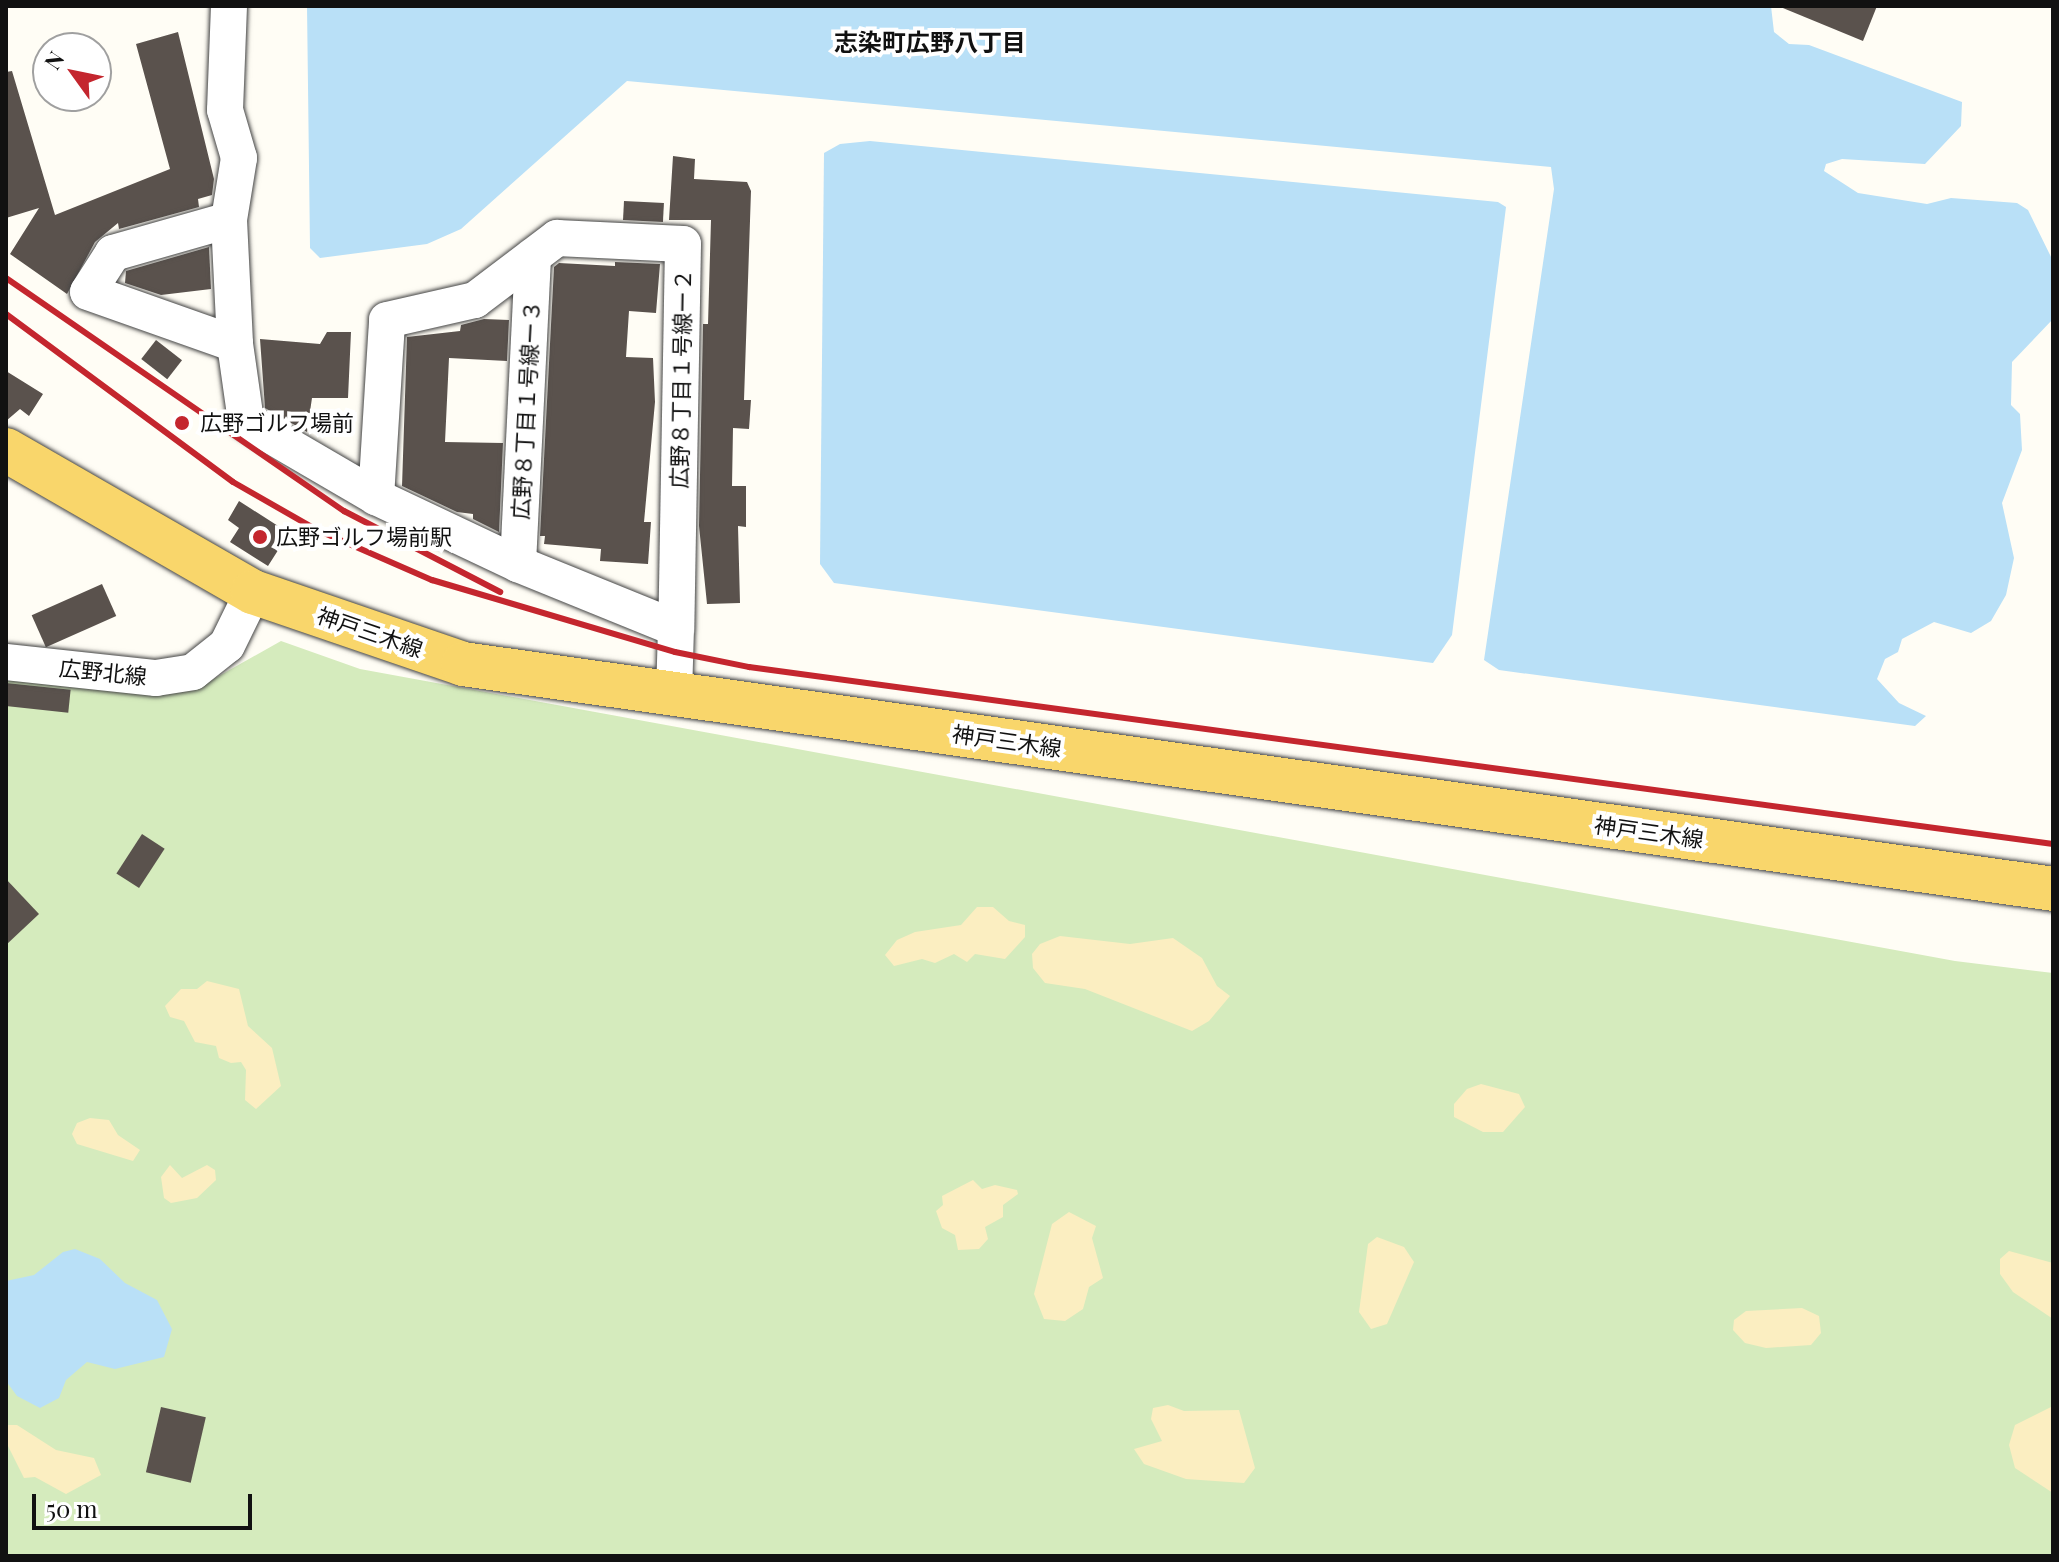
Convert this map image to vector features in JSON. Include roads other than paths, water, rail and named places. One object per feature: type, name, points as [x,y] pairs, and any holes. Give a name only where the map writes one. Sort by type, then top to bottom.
[{"type":"main road","name":"神戸三木線","points":[[6,450],[253,592],[463,664],[2053,889]]},
{"type":"street","points":[[229,6],[225,110],[239,158],[229,220],[235,344],[246,421],[376,497],[518,564],[676,628],[674,694]]},
{"type":"street","points":[[229,220],[113,253],[88,292],[235,344]]},
{"type":"street","name":"広野８丁目１号線ー２","points":[[376,497],[387,320],[475,300],[557,238],[683,244],[676,628]]},
{"type":"street","name":"広野８丁目１号線ー３","points":[[518,564],[533,256]]},
{"type":"street","name":"広野北線","points":[[6,662],[156,678],[193,672],[227,645],[253,592]]},
{"type":"water","points":[[307,6],[1771,6],[1774,32],[1789,44],[1809,45],[1962,102],[1961,126],[1925,164],[1842,159],[1826,164],[1824,171],[1858,193],[1927,204],[1951,198],[2017,203],[2028,210],[2053,261],[2053,319],[2012,362],[2011,405],[2020,414],[2022,450],[2002,503],[2014,558],[2006,595],[1991,621],[1971,633],[1934,622],[1902,639],[1898,652],[1885,659],[1877,679],[1899,703],[1926,716],[1915,726],[1499,670],[1484,660],[1554,189],[1551,167],[627,81],[461,229],[427,244],[320,258],[310,248]]},
{"type":"water","points":[[870,141],[1498,202],[1506,207],[1452,635],[1433,663],[834,583],[820,564],[824,153],[840,144]]},
{"type":"water","points":[[75,1249],[100,1259],[125,1283],[157,1300],[172,1329],[164,1357],[115,1369],[87,1362],[66,1380],[59,1398],[40,1408],[17,1396],[6,1381],[6,1281],[34,1275],[63,1252]]},
{"type":"railway","points":[[6,278],[344,511],[500,592]]},
{"type":"railway","points":[[6,314],[233,482],[315,529],[432,580],[675,652],[749,667],[2053,844]]},
{"type":"place","name":"広野ゴルフ場前","points":[[182,423]]},
{"type":"place","name":"広野ゴルフ場前駅","points":[[260,537]]},
{"type":"district","name":"志染町広野八丁目","points":[[930,42]]}]
